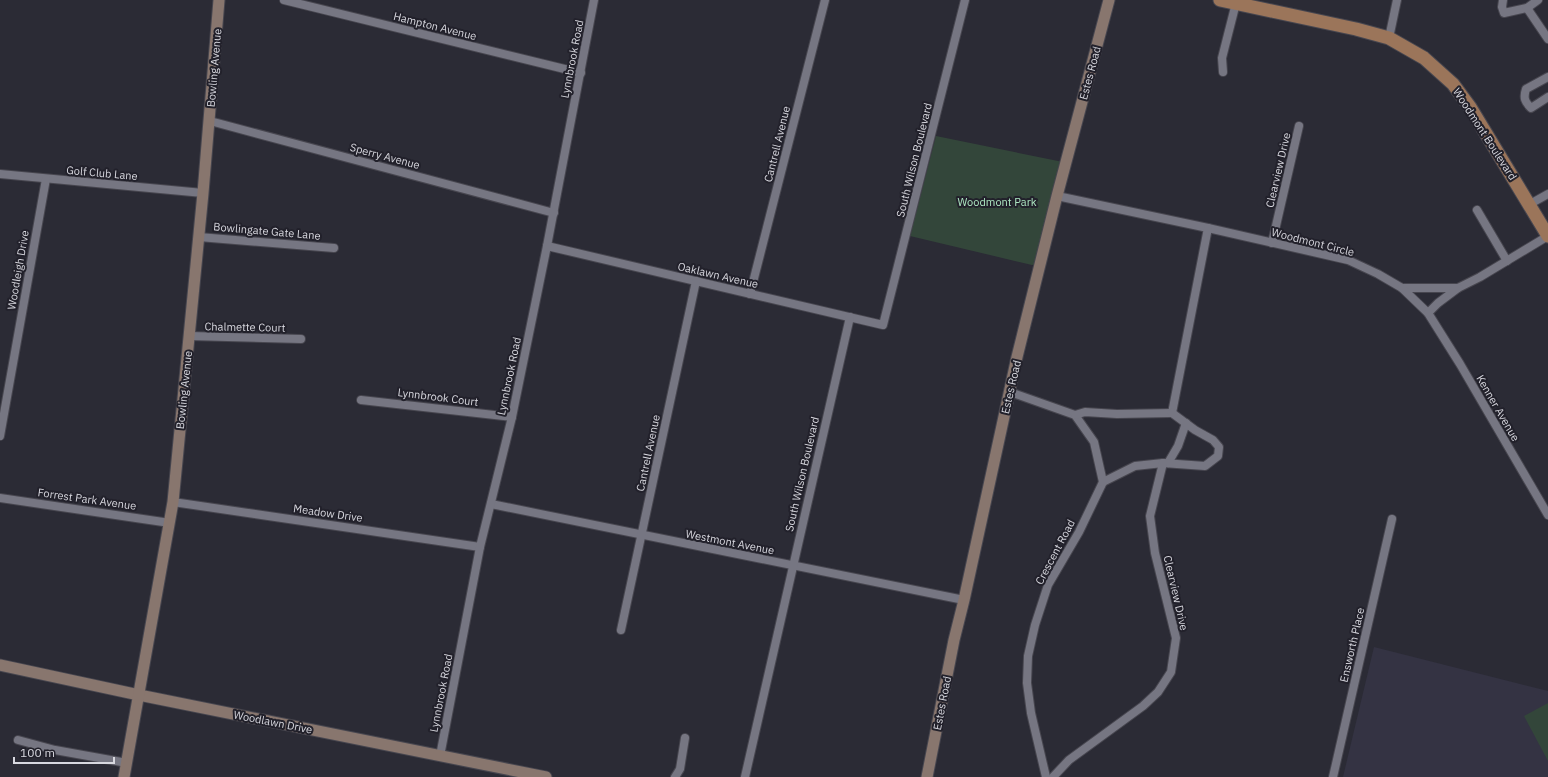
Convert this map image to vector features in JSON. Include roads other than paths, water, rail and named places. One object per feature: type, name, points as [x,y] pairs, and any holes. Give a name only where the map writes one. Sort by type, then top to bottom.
[{"type":"main road","name":"Woodmont Boulevard","points":[[1220,0],[1356,29],[1389,38],[1424,58],[1453,84],[1470,106],[1548,236]]},
{"type":"street","name":"Bowling Avenue","points":[[124,777],[140,695],[173,502],[210,121],[219,0]]},
{"type":"street","name":"Hampton Avenue","points":[[284,0],[581,73]]},
{"type":"street","name":"Lynnbrook Road","points":[[440,756],[480,547],[512,417],[548,246],[594,0]]},
{"type":"street","name":"Cantrell Avenue","points":[[750,294],[824,0]]},
{"type":"street","name":"South Wilson Boulevard","points":[[883,325],[965,0]]},
{"type":"street","name":"Estes Road","points":[[927,777],[954,640],[1010,392],[1057,196],[1109,0]]},
{"type":"street","points":[[1389,38],[1397,0]]},
{"type":"street","points":[[1503,0],[1502,7],[1504,13],[1527,8],[1538,0]]},
{"type":"street","points":[[1223,72],[1222,58],[1236,4]]},
{"type":"street","points":[[1527,8],[1548,39]]},
{"type":"street","points":[[1548,77],[1526,89],[1524,95],[1525,102],[1531,108],[1548,97]]},
{"type":"street","name":"Sperry Avenue","points":[[210,121],[554,213]]},
{"type":"street","name":"Clearview Drive","points":[[1272,243],[1299,126]]},
{"type":"street","name":"Golf Club Lane","points":[[0,174],[203,193]]},
{"type":"street","name":"Woodleigh Drive","points":[[0,436],[46,179]]},
{"type":"street","points":[[1530,204],[1548,194]]},
{"type":"street","name":"Woodmont Circle","points":[[1057,196],[1348,260],[1378,274],[1402,288]]},
{"type":"street","points":[[1477,210],[1507,261]]},
{"type":"street","points":[[1172,413],[1208,228]]},
{"type":"street","name":"Bowlingate Gate Lane","points":[[199,236],[334,248]]},
{"type":"street","points":[[1428,313],[1438,303],[1458,288],[1548,236]]},
{"type":"street","name":"Oaklawn Avenue","points":[[548,246],[883,325]]},
{"type":"street","name":"Cantrell Avenue","points":[[621,630],[696,281]]},
{"type":"street","points":[[1402,288],[1458,288]]},
{"type":"street","name":"Kenner Avenue","points":[[1402,288],[1428,313],[1548,515]]},
{"type":"street","name":"South Wilson Boulevard","points":[[745,777],[792,565],[850,317]]},
{"type":"street","name":"Chalmette Court","points":[[189,336],[301,339]]},
{"type":"street","points":[[1010,392],[1075,414],[1085,412],[1117,414],[1172,413],[1213,440],[1219,447],[1218,456],[1205,466],[1166,463],[1135,466],[1103,482],[1094,442],[1075,414]]},
{"type":"street","name":"Lynnbrook Court","points":[[361,400],[512,417]]},
{"type":"street","name":"Clearview Drive","points":[[1053,777],[1069,760],[1143,706],[1158,692],[1171,672],[1176,638],[1155,553],[1150,516],[1166,463],[1178,446],[1186,423]]},
{"type":"street","name":"Crescent Road","points":[[1046,777],[1031,713],[1027,683],[1028,656],[1035,625],[1048,585],[1079,532],[1103,482]]},
{"type":"street","name":"Forrest Park Avenue","points":[[0,498],[170,523]]},
{"type":"street","name":"Meadow Drive","points":[[173,502],[480,547]]},
{"type":"street","name":"Westmont Avenue","points":[[491,504],[642,536],[964,600]]},
{"type":"street","name":"Ensworth Place","points":[[1333,777],[1392,519]]},
{"type":"street","name":"Woodlawn Drive","points":[[0,665],[140,695],[546,777]]},
{"type":"street","points":[[675,777],[680,769],[685,738]]},
{"type":"street","points":[[18,740],[55,750],[127,762]]},
{"type":"park label","name":"Woodmont Park","points":[[997,202]]}]
